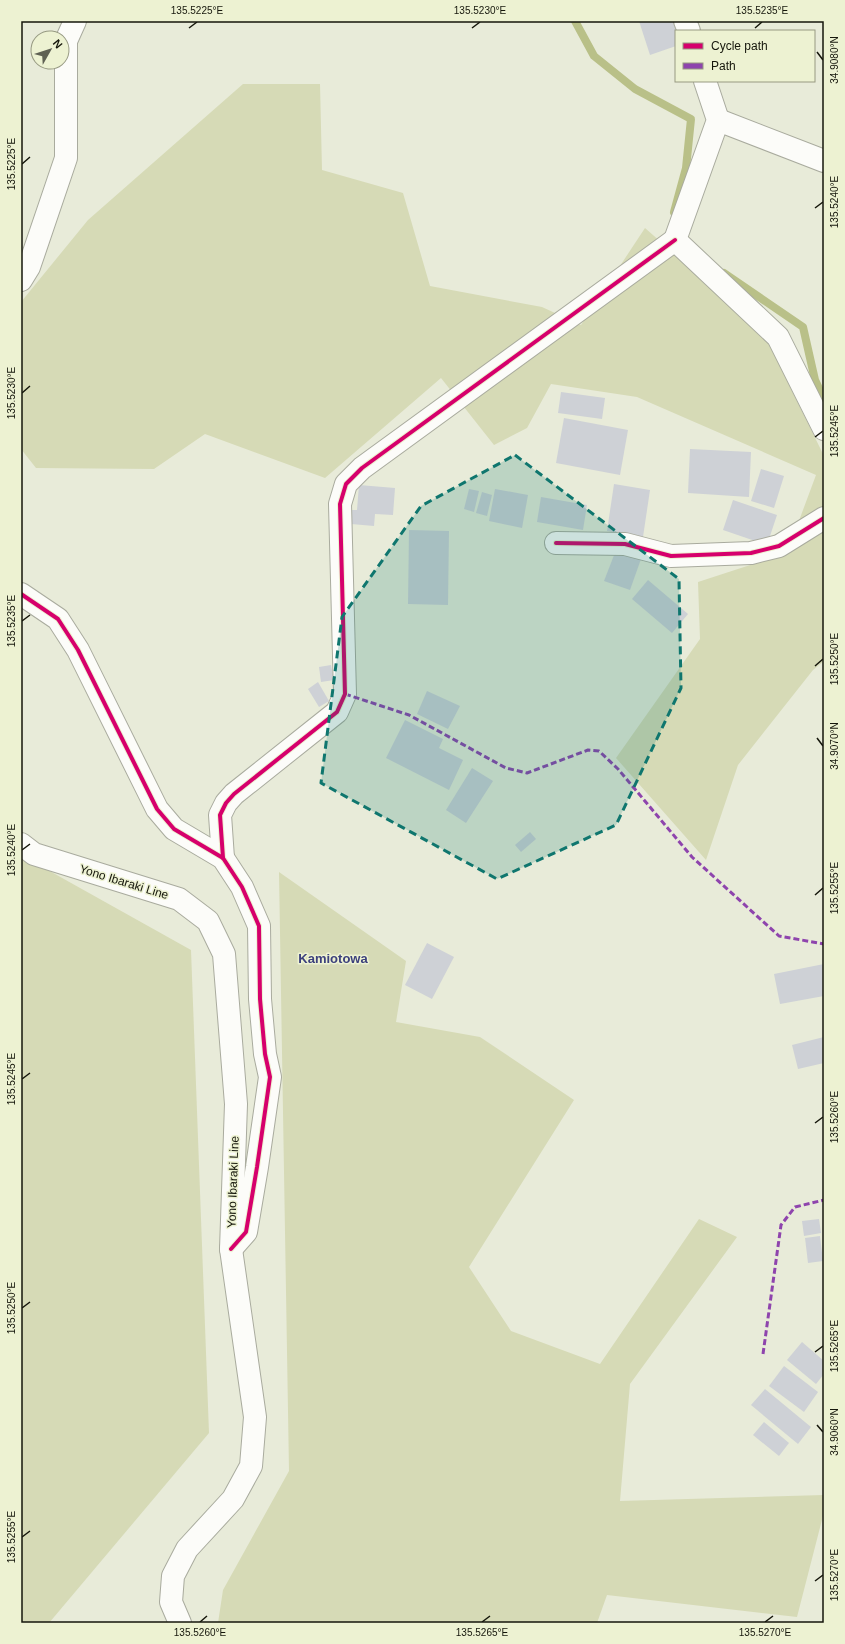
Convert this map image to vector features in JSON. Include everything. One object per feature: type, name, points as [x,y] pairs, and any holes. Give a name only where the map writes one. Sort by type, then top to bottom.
[{"type":"street","points":[[21,280],[29,267],[66,158],[66,41],[75,21]]},
{"type":"street","points":[[223,858],[220,815],[226,803],[234,794],[337,712],[345,694],[340,504],[346,484],[362,468],[675,240],[718,120],[705,82]]},
{"type":"street","points":[[718,120],[824,161]]},
{"type":"street","points":[[675,240],[778,337],[824,429]]},
{"type":"street","points":[[556,543],[625,544],[671,556],[751,553],[779,546],[824,518]]},
{"type":"street","points":[[21,594],[58,618],[78,650],[157,808],[174,829],[223,858],[242,887],[259,926],[260,999],[265,1054],[270,1077],[246,1232],[231,1249]]},
{"type":"street","name":"Yono Ibaraki Line","points":[[21,844],[34,854],[180,899],[208,921],[224,954],[236,1104],[231,1249],[255,1417],[251,1466],[233,1499],[187,1549],[173,1576],[171,1602],[180,1623]]},
{"type":"highlighted area","points":[[515,455],[679,579],[681,688],[616,825],[497,879],[321,783],[342,617],[421,506]]},
{"type":"green space","points":[[243,84],[320,84],[322,170],[403,193],[430,286],[542,307],[581,325],[645,228],[763,332],[824,456],[824,661],[813,670],[738,765],[706,860],[616,758],[700,639],[698,582],[787,553],[816,475],[637,397],[551,384],[527,428],[494,445],[441,378],[325,478],[205,434],[154,469],[36,468],[21,449],[21,302],[88,220]]},
{"type":"green space","points":[[21,855],[191,950],[209,1433],[49,1623],[21,1623]]},
{"type":"green space","points":[[279,872],[406,961],[396,1022],[480,1037],[574,1100],[469,1267],[511,1331],[600,1364],[699,1219],[737,1237],[630,1384],[620,1501],[824,1495],[824,1512],[797,1617],[607,1595],[597,1623],[218,1623],[223,1590],[289,1471]]},
{"type":"building","points":[[639,21],[673,21],[676,30],[675,46],[650,55]]},
{"type":"building","points":[[561,392],[605,398],[602,419],[558,413]]},
{"type":"building","points":[[564,418],[628,430],[620,475],[556,463]]},
{"type":"building","points":[[690,449],[751,452],[749,497],[688,493]]},
{"type":"building","points":[[761,469],[784,476],[774,508],[751,501]]},
{"type":"building","points":[[614,484],[650,490],[643,537],[607,531]]},
{"type":"building","points":[[359,485],[395,488],[393,515],[375,514],[374,526],[351,524],[352,510],[357,510]]},
{"type":"building","points":[[469,489],[479,491],[474,512],[464,509]]},
{"type":"building","points":[[495,489],[528,495],[522,528],[489,521]]},
{"type":"building","points":[[482,492],[492,495],[487,516],[476,513]]},
{"type":"building","points":[[541,497],[587,505],[583,530],[537,522]]},
{"type":"building","points":[[733,500],[777,515],[767,545],[723,530]]},
{"type":"building","points":[[409,530],[449,531],[448,605],[408,604]]},
{"type":"building","points":[[616,550],[641,559],[630,590],[604,581]]},
{"type":"building","points":[[648,580],[688,614],[672,633],[632,599]]},
{"type":"building","points":[[331,665],[334,680],[321,682],[319,667]]},
{"type":"building","points":[[318,682],[329,701],[319,707],[308,689]]},
{"type":"building","points":[[427,691],[460,706],[448,729],[417,714]]},
{"type":"building","points":[[405,720],[443,739],[439,748],[463,760],[449,790],[386,758]]},
{"type":"building","points":[[472,768],[493,781],[466,823],[446,810]]},
{"type":"building","points":[[530,832],[536,839],[521,852],[515,845]]},
{"type":"building","points":[[427,943],[454,957],[432,999],[405,985]]},
{"type":"building","points":[[824,964],[824,996],[780,1004],[774,974]]},
{"type":"building","points":[[824,1037],[824,1063],[798,1069],[792,1045]]},
{"type":"building","points":[[819,1219],[821,1233],[804,1236],[802,1221]]},
{"type":"building","points":[[820,1236],[823,1261],[808,1263],[805,1238]]},
{"type":"building","points":[[802,1342],[824,1361],[824,1374],[816,1384],[787,1360]]},
{"type":"building","points":[[784,1366],[818,1392],[804,1412],[769,1386]]},
{"type":"building","points":[[765,1389],[811,1427],[798,1444],[751,1405]]},
{"type":"building","points":[[764,1422],[789,1443],[779,1456],[753,1435]]},
{"type":"waterway","points":[[575,21],[594,56],[635,89],[691,119],[686,168],[674,212]]},
{"type":"waterway","points":[[724,273],[803,327],[815,380],[824,399]]},
{"type":"marked path","points":[[345,694],[409,715],[506,768],[527,773],[588,750],[599,751],[618,769],[692,857],[779,936],[824,944]]},
{"type":"marked path","points":[[763,1354],[781,1225],[795,1207],[824,1200]]},
{"type":"cycle path","points":[[223,858],[220,815],[226,803],[234,794],[337,712],[345,694],[340,504],[346,484],[362,468],[675,240]]},
{"type":"cycle path","points":[[556,543],[625,544],[671,556],[751,553],[779,546],[824,518]]},
{"type":"cycle path","points":[[21,594],[58,619],[78,650],[157,809],[174,829],[223,858],[242,887],[259,926],[260,999],[265,1054],[270,1077],[246,1232],[231,1249]]},
{"type":"district","name":"Kamiotowa","points":[[333,958]]}]
